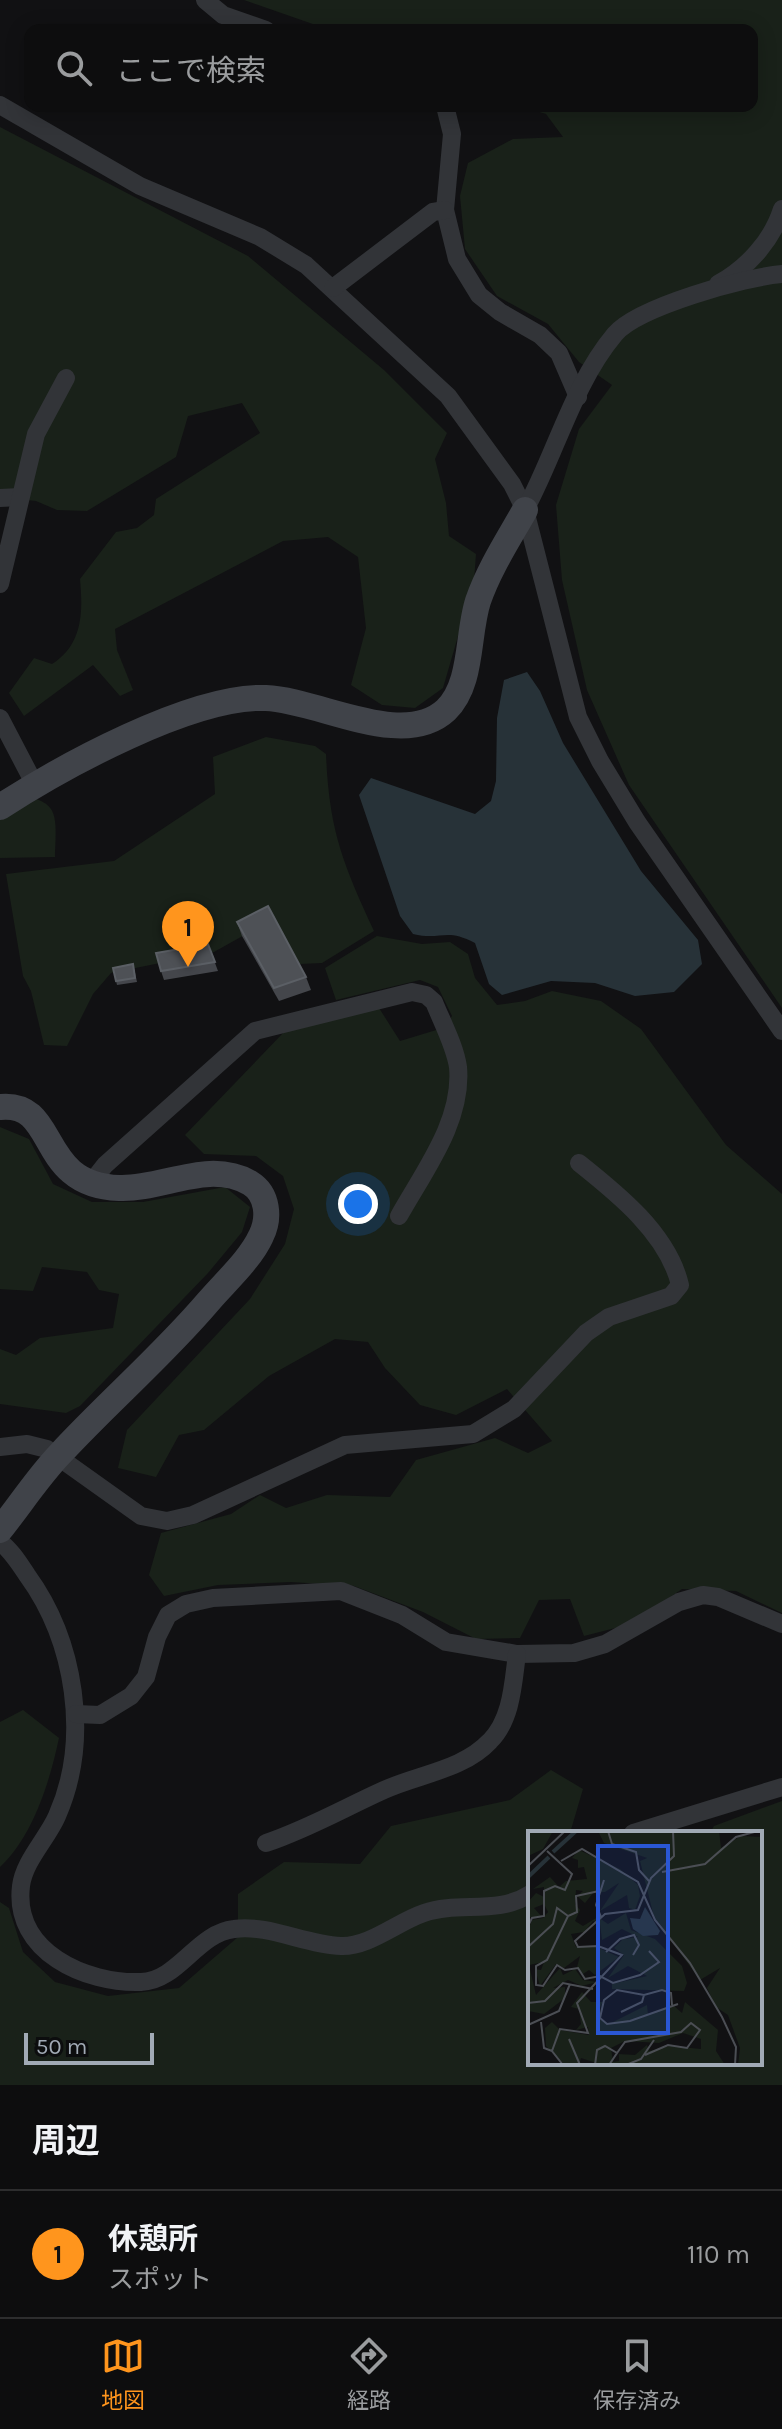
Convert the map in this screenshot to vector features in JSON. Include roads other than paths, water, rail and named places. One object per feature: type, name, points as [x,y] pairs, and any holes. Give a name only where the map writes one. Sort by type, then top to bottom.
[{"type":"street","points":[[205,0],[223,15],[249,24]]},
{"type":"street","points":[[0,105],[140,186],[260,237],[306,265],[448,396],[512,484],[525,510],[578,717],[600,761],[637,822],[782,1031]]},
{"type":"street","points":[[446,112],[452,134],[445,210],[448,235],[457,259],[479,295],[500,312],[540,335],[559,353],[578,397]]},
{"type":"street","points":[[704,292],[731,277],[765,244],[782,209]]},
{"type":"street","points":[[333,288],[433,212],[445,210]]},
{"type":"street","points":[[0,807],[80,758],[223,701],[290,699],[388,727],[407,727],[430,721],[447,709],[462,684],[477,604],[490,571],[525,510],[600,354],[618,331],[662,307],[704,292],[782,274]]},
{"type":"street","points":[[0,584],[36,434],[66,378]]},
{"type":"street","points":[[0,498],[20,497]]},
{"type":"street","points":[[0,718],[35,785]]},
{"type":"street","points":[[90,1184],[105,1165],[255,1031],[412,992],[426,995],[434,1002],[458,1064],[457,1097],[451,1121],[399,1216]]},
{"type":"street","points":[[0,1107],[27,1110],[40,1122],[55,1156],[72,1175],[90,1184],[121,1189],[214,1173],[233,1176],[252,1184],[265,1199],[267,1214],[261,1236],[177,1338],[59,1455],[0,1530]]},
{"type":"street","points":[[0,1447],[27,1444],[59,1455],[100,1490],[141,1516],[167,1521],[193,1515],[345,1445],[473,1434],[497,1422],[586,1333],[609,1317],[671,1296],[680,1285],[676,1268],[661,1243],[616,1192],[579,1163]]},
{"type":"street","points":[[0,1542],[45,1600],[69,1671],[76,1714],[73,1751],[57,1815],[21,1885],[24,1920],[40,1948],[78,1970],[110,1981],[145,1982],[165,1974],[208,1938],[232,1929],[258,1929],[341,1946],[359,1944],[427,1911],[492,1907],[519,1901],[528,1895]]},
{"type":"street","points":[[76,1714],[100,1715],[131,1696],[146,1677],[157,1637],[168,1615],[186,1604],[213,1598],[341,1591],[402,1615],[446,1642],[517,1654],[574,1653],[605,1644],[679,1602],[703,1595],[718,1597],[782,1624]]},
{"type":"street","points":[[266,1843],[328,1820],[385,1789],[457,1764],[490,1741],[504,1719],[512,1696],[517,1654]]},
{"type":"street","points":[[639,1831],[782,1787]]},
{"type":"place","name":"休憩所","points":[[188,967]]}]
